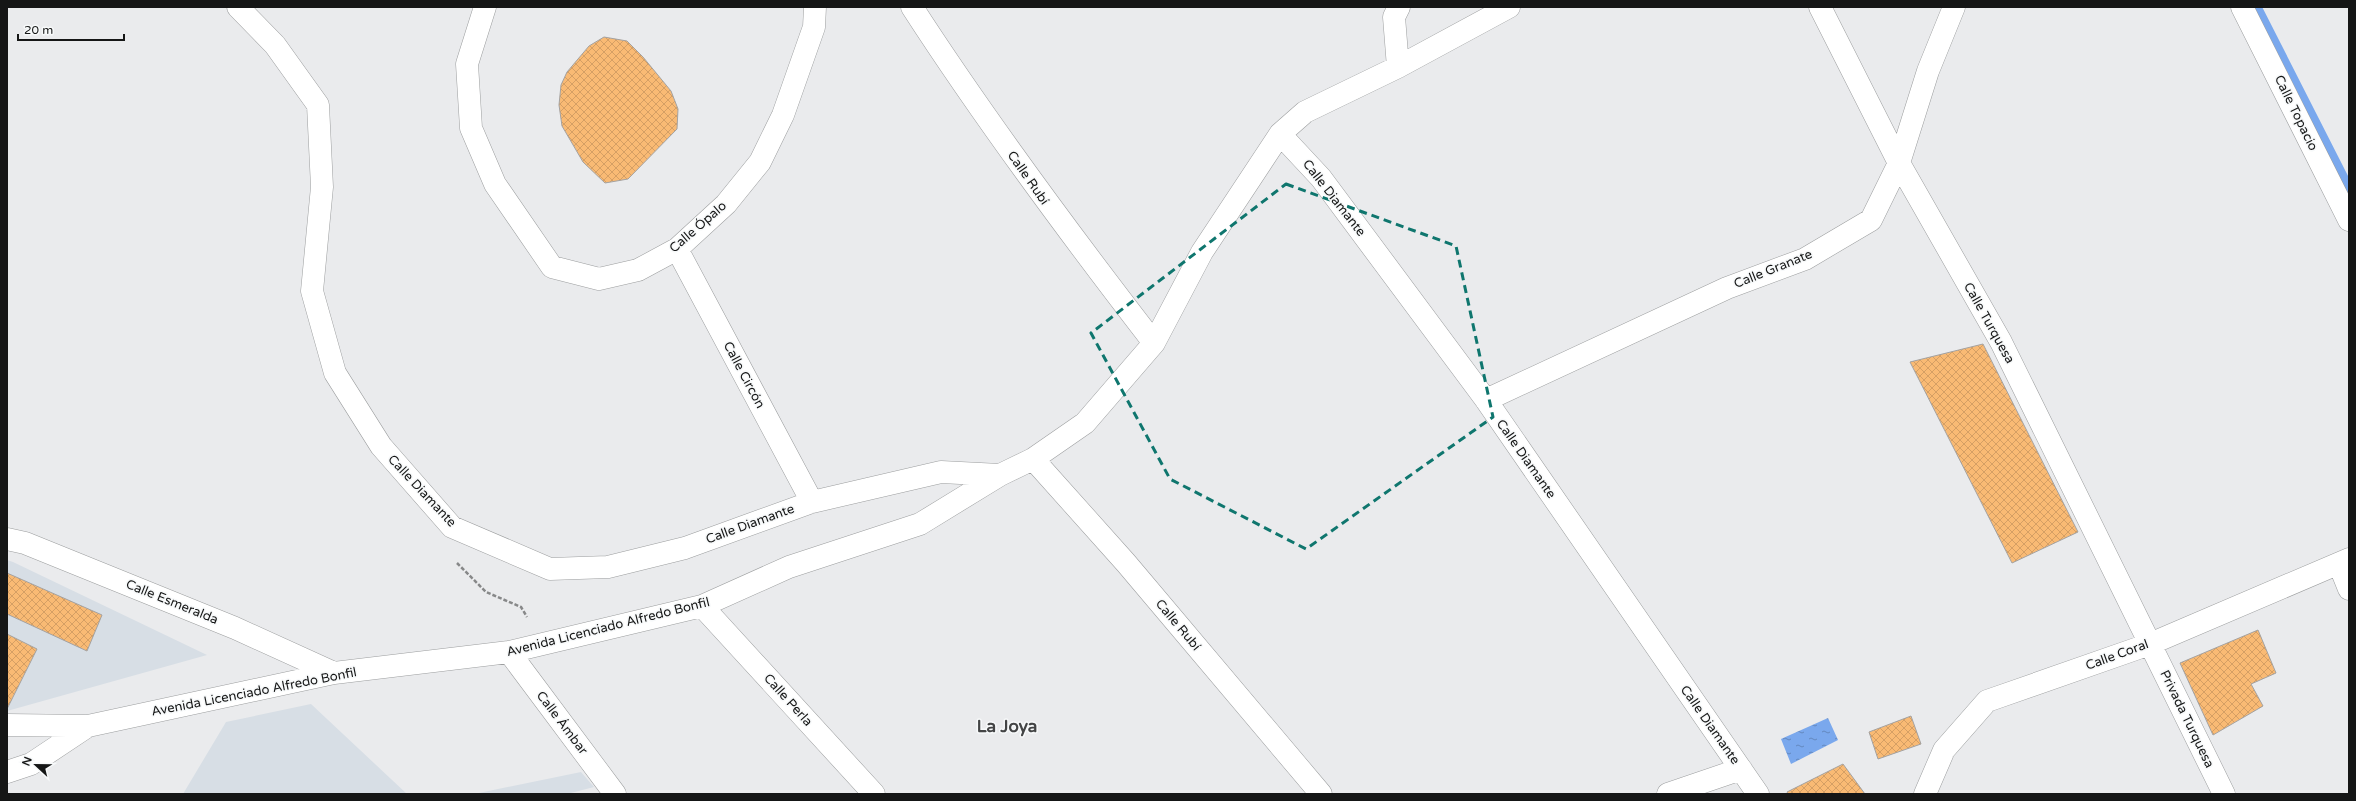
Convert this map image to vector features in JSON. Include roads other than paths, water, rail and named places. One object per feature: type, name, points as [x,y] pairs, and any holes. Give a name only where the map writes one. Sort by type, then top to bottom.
[{"type":"street","name":"Calle Diamante","points":[[238,7],[275,45],[318,105],[322,187],[312,291],[335,373],[381,446],[452,527],[550,569],[608,567],[685,548],[812,502],[941,472],[1000,475]]},
{"type":"street","name":"Calle Ópalo","points":[[485,7],[467,64],[471,128],[495,184],[552,267],[599,279],[638,270],[677,249],[726,204],[760,162],[783,115],[814,27],[815,7]]},
{"type":"street","name":"Calle Rubí","points":[[912,7],[960,82],[1052,211],[1154,343]]},
{"type":"street","points":[[1398,67],[1394,17],[1399,7]]},
{"type":"street","name":"Avenida Licenciado Alfredo Bonfil","points":[[7,725],[88,726],[334,673],[509,652],[702,606],[789,567],[920,524],[1000,475],[1033,459],[1084,423],[1154,343],[1202,252],[1280,134],[1305,112],[1398,67],[1509,7]]},
{"type":"street","name":"Calle Turquesa","points":[[1820,7],[1899,162],[2001,342],[2150,644]]},
{"type":"street","name":"Calle Granate","points":[[1486,400],[1727,288],[1805,259],[1871,220],[1899,162],[1928,71],[1954,7]]},
{"type":"street","name":"Calle Topacio","points":[[2242,7],[2349,220]]},
{"type":"street","name":"Calle Diamante","points":[[1280,134],[1321,178],[1486,400],[1758,794]]},
{"type":"street","name":"Calle Circón","points":[[677,249],[812,502]]},
{"type":"street","name":"Calle Rubí","points":[[1033,459],[1126,563],[1320,794]]},
{"type":"street","name":"Calle Esmeralda","points":[[7,539],[25,543],[235,628],[334,673]]},
{"type":"street","points":[[2344,562],[2349,589]]},
{"type":"street","name":"Calle Coral","points":[[1925,794],[1944,750],[1987,701],[2150,644],[2344,562]]},
{"type":"street","name":"Calle Perla","points":[[702,606],[874,794]]},
{"type":"street","name":"Privada Turquesa","points":[[2150,644],[2224,794]]},
{"type":"street","name":"Calle Ámbar","points":[[509,652],[615,794]]},
{"type":"street","name":"Avenida Licenciado Alfredo Bonfil","points":[[7,772],[31,764],[88,726]]},
{"type":"street","points":[[1668,794],[1741,769]]},
{"type":"water","points":[[1828,718],[1838,740],[1791,764],[1781,739]]},
{"type":"waterway","points":[[2256,7],[2349,190]]},
{"type":"district","name":"La Joya","points":[[1007,726]]}]
